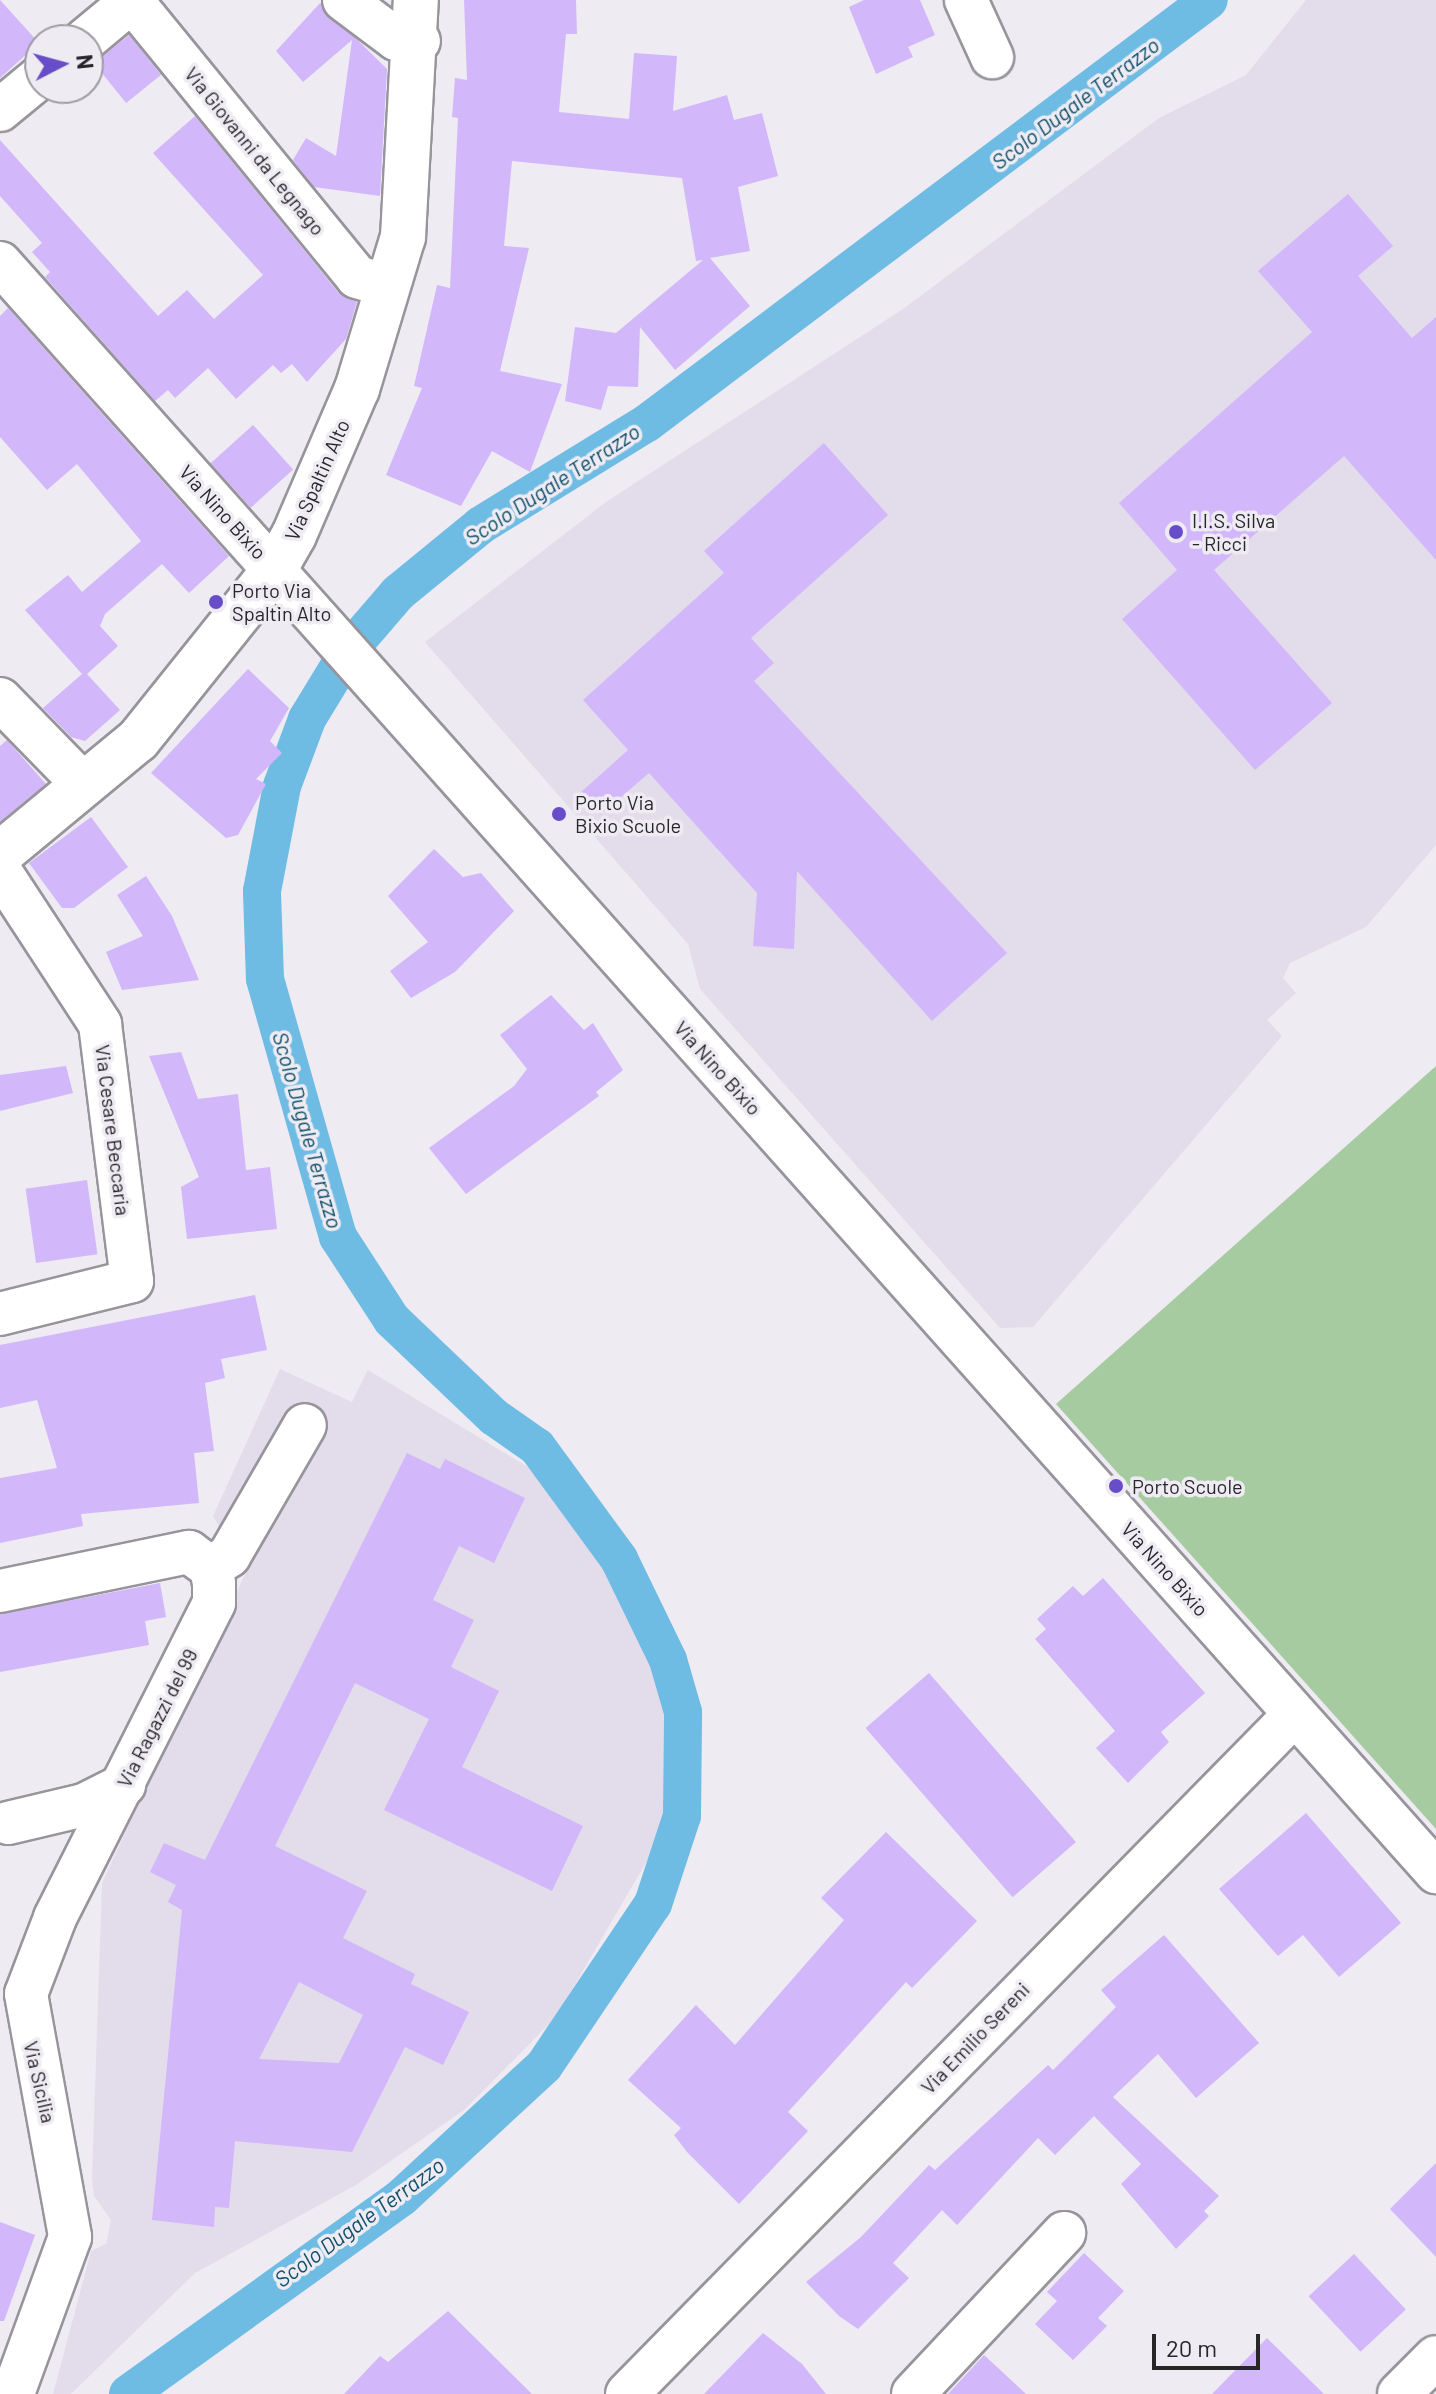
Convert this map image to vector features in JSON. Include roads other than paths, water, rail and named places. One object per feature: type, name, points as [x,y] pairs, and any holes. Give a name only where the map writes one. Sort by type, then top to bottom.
[{"type":"street","points":[[104,24],[132,0]]},
{"type":"street","name":"Via Giovanni da Legnago","points":[[132,0],[357,277],[388,286]]},
{"type":"street","points":[[344,0],[396,39],[417,20]]},
{"type":"street","points":[[966,0],[992,57]]},
{"type":"street","name":"Via Spaltin Alto","points":[[0,854],[138,740],[274,570],[357,389],[388,286],[410,191],[417,20]]},
{"type":"street","points":[[0,110],[24,90]]},
{"type":"street","name":"Via Nino Bixio","points":[[4,274],[371,678],[1436,1872]]},
{"type":"street","points":[[0,699],[84,785]]},
{"type":"street","name":"Via Cesare Beccaria","points":[[0,871],[100,1024],[132,1281],[0,1314]]},
{"type":"street","points":[[0,1591],[189,1552],[211,1568],[229,1556],[305,1425]]},
{"type":"street","name":"Via Ragazzi del 99","points":[[82,1863],[214,1603],[211,1568]]},
{"type":"street","name":"Via Emilio Sereni","points":[[627,2394],[658,2379],[1295,1714]]},
{"type":"street","points":[[4,1821],[58,1813],[124,1785]]},
{"type":"street","points":[[4,1821],[67,1848],[82,1863]]},
{"type":"street","name":"Via Sicilia","points":[[13,2394],[70,2237],[26,1994],[82,1863]]},
{"type":"street","points":[[913,2394],[1064,2233]]},
{"type":"street","points":[[1399,2394],[1436,2357]]},
{"type":"waterway","name":"Scolo Dugale Terrazzo","points":[[128,2394],[402,2197],[544,2066],[653,1904],[682,1816],[683,1712],[668,1660],[619,1559],[537,1447],[494,1417],[392,1320],[338,1237],[265,979],[262,891],[282,786],[307,719],[349,650],[398,593],[481,525],[647,423],[1209,0]]},
{"type":"place","name":"I.I.S. Silva - Ricci","points":[[1176,532]]},
{"type":"place","name":"Porto Via Spaltin Alto","points":[[216,602]]},
{"type":"place","name":"Porto Via Bixio Scuole","points":[[559,814]]},
{"type":"place","name":"Porto Scuole","points":[[1116,1486]]}]
